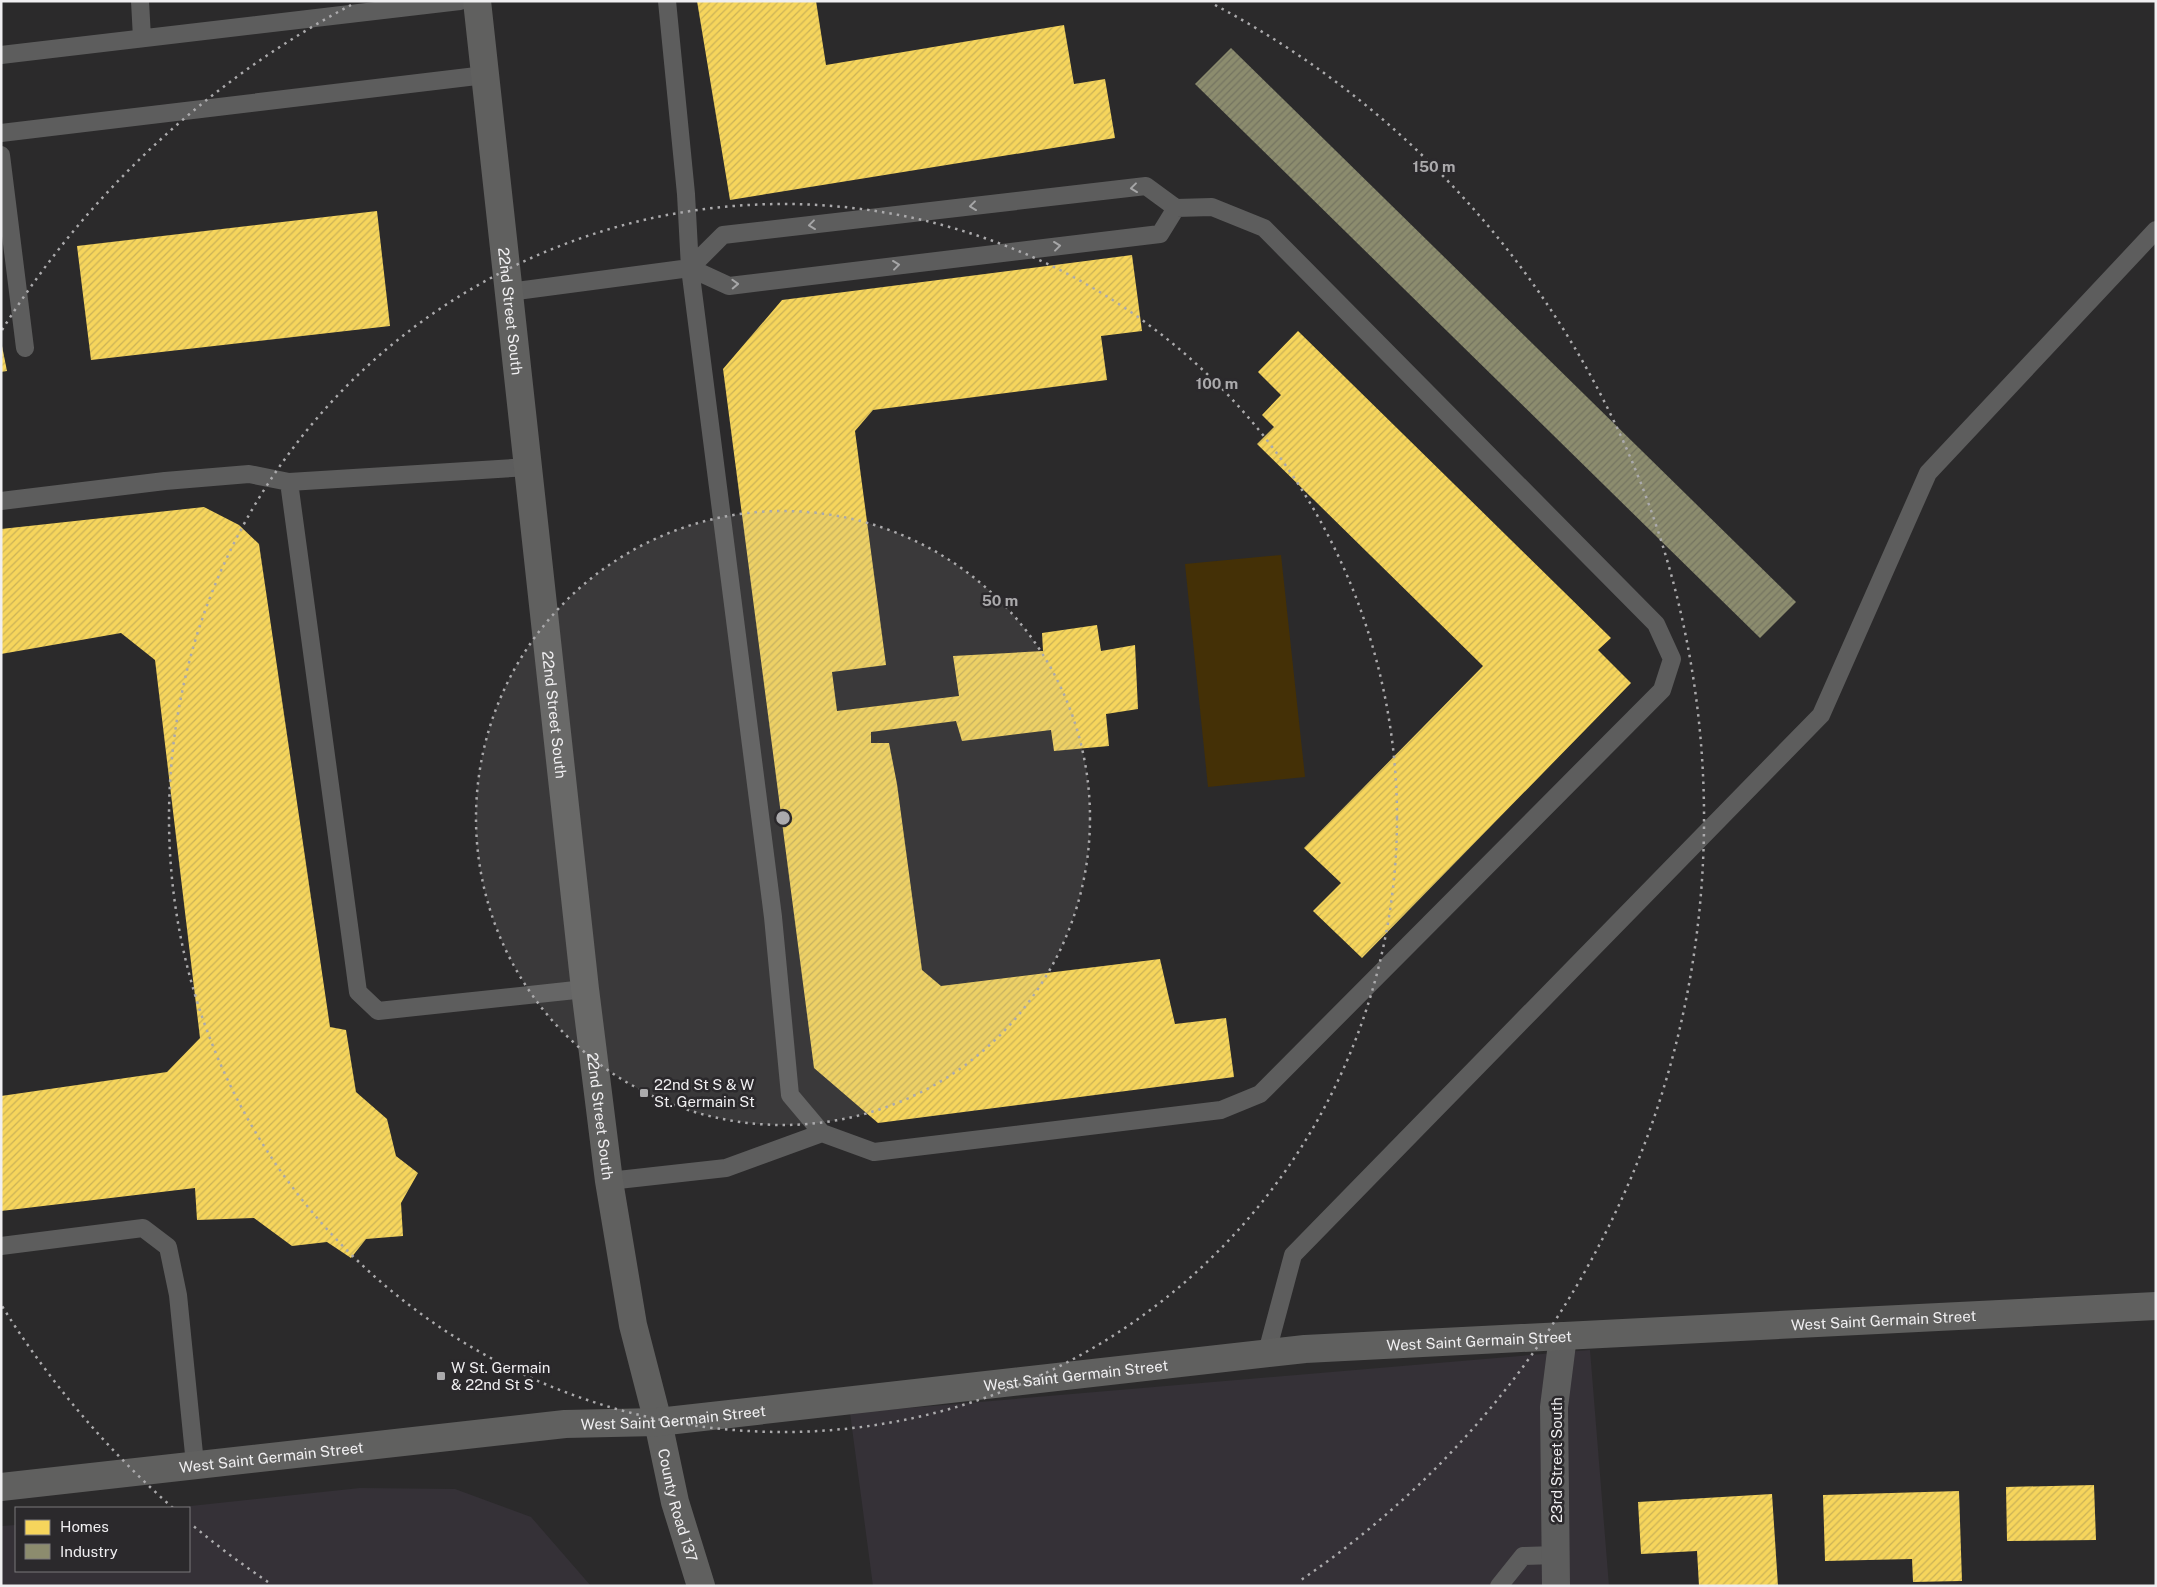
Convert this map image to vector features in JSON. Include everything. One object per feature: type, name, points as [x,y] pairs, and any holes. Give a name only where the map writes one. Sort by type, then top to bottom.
[{"type":"street","name":"22nd Street South","points":[[476,1],[585,989],[609,1181],[632,1325],[658,1422]]},
{"type":"street","name":"West Saint Germain Street","points":[[1,1487],[565,1424],[658,1422],[1267,1352],[2156,1306]]},
{"type":"street","name":"23rd Street South","points":[[1556,1586],[1554,1407],[1563,1336]]},
{"type":"street","name":"County Road 137","points":[[658,1422],[675,1502],[702,1586]]},
{"type":"lane","points":[[140,1],[142,38]]},
{"type":"lane","points":[[1,55],[460,1]]},
{"type":"lane","points":[[667,1],[686,194],[690,268],[773,917],[790,1095],[822,1133],[874,1152],[1221,1110],[1260,1094],[1296,1061],[1662,690],[1672,659],[1656,624],[1264,228],[1212,207],[1176,208],[1146,186],[723,235],[690,268]]},
{"type":"lane","points":[[1,132],[485,75]]},
{"type":"lane","points":[[1,155],[24,348]]},
{"type":"lane","points":[[509,292],[690,268],[728,286],[1160,234],[1176,208]]},
{"type":"lane","points":[[1267,1352],[1293,1256],[1821,715],[1928,473],[2156,230]]},
{"type":"lane","points":[[1,501],[165,481],[250,474],[290,482],[529,468]]},
{"type":"lane","points":[[290,482],[358,992],[378,1011],[585,989]]},
{"type":"lane","points":[[609,1181],[726,1168],[822,1133]]},
{"type":"lane","points":[[1,1246],[143,1228],[168,1247],[178,1295],[195,1464]]},
{"type":"lane","points":[[1499,1586],[1523,1556],[1556,1555]]},
{"type":"shaded area","points":[[1281,555],[1305,777],[1208,787],[1185,564]]},
{"type":"shaded area","points":[[1590,1350],[1609,1586],[873,1586],[850,1413]]},
{"type":"shaded area","points":[[360,1488],[455,1489],[531,1517],[591,1586],[1,1586],[1,1526],[15,1525],[15,1572],[190,1572],[190,1507],[181,1507]]},
{"type":"building: Homes","points":[[697,1],[816,1],[826,65],[1064,25],[1074,84],[1105,79],[1115,138],[730,200]]},
{"type":"building: Homes","points":[[377,211],[390,326],[91,360],[77,246]]},
{"type":"building: Homes","points":[[1132,255],[1142,331],[1101,336],[1107,380],[873,410],[855,431],[886,665],[832,672],[837,711],[959,696],[953,656],[1043,651],[1042,633],[1097,625],[1101,651],[1135,645],[1138,709],[1106,714],[1109,746],[1054,751],[1051,730],[962,741],[956,721],[871,732],[871,743],[889,743],[897,784],[922,970],[941,986],[1160,959],[1175,1024],[1226,1018],[1234,1077],[878,1123],[814,1068],[723,369],[782,300]]},
{"type":"building: Homes","points":[[1298,331],[1611,638],[1598,650],[1631,683],[1362,958],[1313,911],[1341,883],[1304,848],[1483,666],[1257,444],[1274,427],[1262,415],[1281,395],[1258,372]]},
{"type":"building: Homes","points":[[1,341],[7,371],[1,372]]},
{"type":"building: Homes","points":[[204,507],[239,525],[259,544],[330,1027],[346,1030],[356,1092],[387,1119],[396,1156],[418,1173],[401,1203],[403,1236],[366,1239],[351,1258],[327,1242],[292,1246],[254,1218],[197,1220],[195,1188],[1,1211],[1,1096],[167,1072],[200,1038],[155,660],[121,633],[1,654],[1,529]]},
{"type":"building: Homes","points":[[2094,1485],[2096,1540],[2007,1541],[2006,1487]]},
{"type":"building: Homes","points":[[1959,1491],[1962,1581],[1913,1582],[1912,1559],[1825,1561],[1823,1495]]},
{"type":"building: Homes","points":[[1772,1494],[1778,1586],[1699,1586],[1697,1551],[1641,1554],[1638,1502]]},
{"type":"building: Industry","points":[[1231,48],[1796,602],[1760,638],[1195,84]]},
{"type":"place","name":"22nd St S & W St. Germain St","points":[[644,1093]]},
{"type":"place","name":"W St. Germain & 22nd St S","points":[[441,1376]]}]
